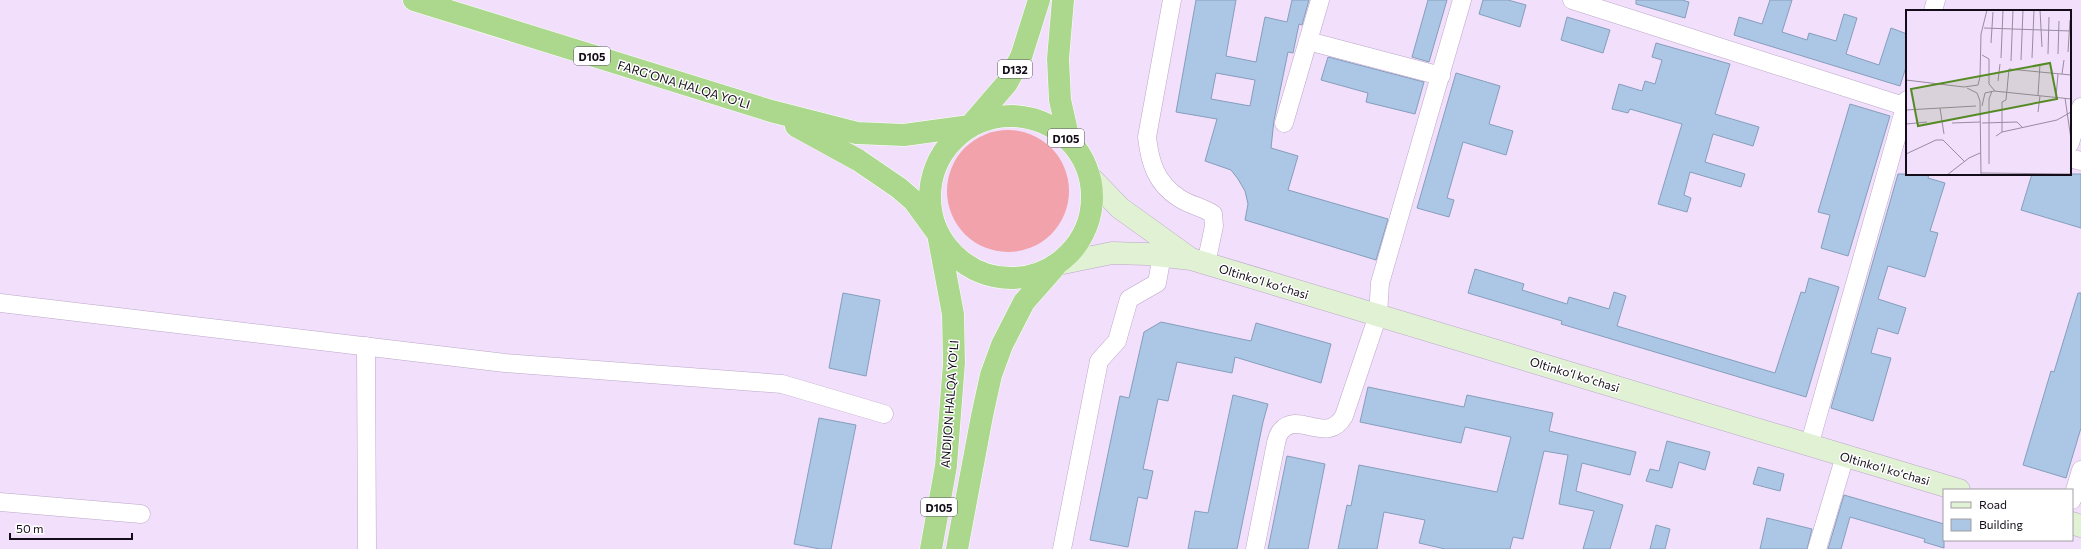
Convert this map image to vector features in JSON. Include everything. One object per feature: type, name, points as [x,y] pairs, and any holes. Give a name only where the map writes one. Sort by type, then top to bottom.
[{"type":"highway","name":"FARG‘ONA HALQA YO‘LI","points":[[414,0],[771,111],[857,133],[904,135],[970,126]]},
{"type":"highway","name":"D132","points":[[970,126],[1008,83],[1021,57],[1039,0]]},
{"type":"highway","points":[[1063,0],[1058,59],[1060,100],[1069,140]]},
{"type":"highway","name":"FARG‘ONA HALQA YO‘LI","points":[[771,111],[858,160],[899,188],[914,201],[938,234]]},
{"type":"highway","name":"D105","points":[[957,549],[982,416],[997,360],[1013,321],[1024,302],[1058,264],[1076,247],[1088,226],[1093,202],[1090,177],[1082,157],[1069,140],[1048,124],[1022,116],[996,117],[970,126],[951,141],[937,162],[930,186],[930,211],[938,234],[955,257],[978,272],[1005,279],[1033,276],[1058,264]]},
{"type":"highway","name":"ANDIJON HALQA YO‘LI","points":[[931,549],[946,466],[954,363],[953,314],[938,234]]},
{"type":"main road","name":"Oltinkoʻl koʻchasi","points":[[1090,177],[1120,208],[1163,248],[1198,261],[1956,489]]},
{"type":"main road","name":"Oltinkoʻl koʻchasi","points":[[1058,264],[1112,253],[1163,248]]},
{"type":"street","points":[[1172,0],[1147,137],[1149,159],[1158,179],[1179,198],[1213,214],[1214,226],[1198,261]]},
{"type":"street","points":[[1284,123],[1320,0]]},
{"type":"street","points":[[1255,549],[1276,443],[1280,431],[1290,425],[1297,424],[1325,429],[1336,427],[1341,422],[1378,315],[1380,283],[1462,0]]},
{"type":"street","points":[[1572,0],[1906,105],[1809,446]]},
{"type":"street","points":[[1933,10],[1936,0]]},
{"type":"street","points":[[1308,41],[1440,76]]},
{"type":"street","points":[[2071,140],[2081,107]]},
{"type":"street","points":[[2071,158],[2081,161]]},
{"type":"street","points":[[1062,549],[1099,361],[1117,341],[1129,299],[1157,283],[1163,248]]},
{"type":"street","points":[[0,303],[505,362],[782,384],[884,414]]},
{"type":"street","points":[[366,346],[367,549]]},
{"type":"street","points":[[1817,549],[1845,456]]},
{"type":"street","points":[[2073,497],[2081,470]]},
{"type":"street","points":[[0,502],[141,514]]},
{"type":"shaded area","points":[[1008,130],[1020,131],[1031,135],[1042,140],[1051,148],[1059,157],[1064,168],[1068,179],[1068,203],[1064,214],[1059,225],[1051,234],[1042,242],[1031,247],[1020,251],[1008,252],[996,251],[985,247],[974,242],[965,234],[957,225],[952,214],[948,203],[947,191],[948,179],[952,168],[957,157],[965,148],[974,140],[985,135],[996,131]]},
{"type":"building","points":[[1196,0],[1236,0],[1226,56],[1256,62],[1265,17],[1287,22],[1292,0],[1309,0],[1302,25],[1299,24],[1293,53],[1288,52],[1274,120],[1271,148],[1298,156],[1288,190],[1388,219],[1376,260],[1245,220],[1248,204],[1245,191],[1238,179],[1231,170],[1205,161],[1217,119],[1176,112]],"holes":[[[1216,73],[1255,80],[1250,106],[1211,99]]]},
{"type":"building","points":[[1428,0],[1447,0],[1429,62],[1412,57]]},
{"type":"building","points":[[1483,0],[1508,0],[1526,5],[1520,27],[1479,14]]},
{"type":"building","points":[[1636,0],[1682,0],[1689,2],[1685,18],[1636,4]]},
{"type":"building","points":[[1770,0],[1792,0],[1782,32],[1807,40],[1809,33],[1836,41],[1844,14],[1857,18],[1846,54],[1879,65],[1891,28],[1906,34],[1906,67],[1900,86],[1734,35],[1739,17],[1762,24]]},
{"type":"building","points":[[1567,17],[1610,30],[1603,53],[1561,40]]},
{"type":"building","points":[[1656,43],[1730,64],[1715,114],[1759,127],[1753,146],[1713,134],[1705,162],[1745,174],[1741,187],[1690,172],[1684,195],[1691,198],[1687,212],[1658,204],[1682,124],[1630,109],[1628,113],[1612,109],[1619,84],[1642,91],[1645,81],[1655,84],[1662,60],[1652,57]]},
{"type":"building","points":[[1328,57],[1424,82],[1415,114],[1366,102],[1368,93],[1321,80]]},
{"type":"building","points":[[1456,73],[1500,86],[1489,124],[1513,131],[1506,155],[1463,142],[1447,198],[1454,200],[1449,217],[1417,208]]},
{"type":"building","points":[[1850,104],[1890,116],[1848,256],[1821,248],[1830,215],[1818,212]]},
{"type":"building","points":[[1898,174],[1929,175],[1928,178],[1945,183],[1930,231],[1938,233],[1925,277],[1888,266],[1878,299],[1906,308],[1898,334],[1878,328],[1871,353],[1891,358],[1873,421],[1831,408]]},
{"type":"building","points":[[2081,174],[2081,228],[2021,210],[2032,175]]},
{"type":"building","points":[[1475,269],[1524,284],[1522,290],[1567,304],[1569,297],[1609,309],[1614,292],[1626,296],[1617,326],[1775,373],[1801,292],[1805,293],[1809,278],[1839,287],[1806,397],[1561,324],[1562,321],[1468,293]]},
{"type":"building","points":[[843,293],[880,300],[866,376],[829,368]]},
{"type":"building","points":[[2078,293],[2081,293],[2081,428],[2066,478],[2023,465],[2051,371],[2054,372]]},
{"type":"building","points":[[1161,322],[1251,341],[1256,323],[1331,344],[1321,383],[1235,357],[1232,373],[1177,362],[1168,401],[1158,399],[1143,469],[1153,471],[1147,499],[1138,497],[1128,547],[1090,540],[1120,396],[1129,398],[1144,332]]},
{"type":"building","points":[[1368,387],[1464,407],[1467,395],[1553,413],[1549,431],[1636,452],[1630,475],[1582,463],[1576,491],[1623,505],[1610,549],[1583,549],[1594,511],[1559,504],[1568,455],[1544,451],[1523,539],[1513,537],[1510,549],[1445,549],[1419,543],[1425,520],[1384,512],[1377,549],[1338,549],[1347,505],[1351,506],[1359,465],[1497,492],[1511,437],[1465,427],[1461,443],[1360,422]]},
{"type":"building","points":[[1233,395],[1268,404],[1237,549],[1188,549],[1195,511],[1208,513]]},
{"type":"building","points":[[819,418],[856,425],[831,549],[820,549],[794,544]]},
{"type":"building","points":[[1667,441],[1710,452],[1705,470],[1679,462],[1672,488],[1646,481],[1650,469],[1659,471]]},
{"type":"building","points":[[1287,456],[1325,464],[1308,549],[1268,549]]},
{"type":"building","points":[[1758,467],[1784,474],[1780,491],[1753,484]]},
{"type":"building","points":[[1844,495],[1943,524],[1944,548],[1924,542],[1925,539],[1850,517],[1841,549],[1828,549]]},
{"type":"building","points":[[1767,518],[1812,529],[1807,549],[1760,549]]},
{"type":"building","points":[[1656,525],[1670,529],[1665,549],[1650,549]]}]
